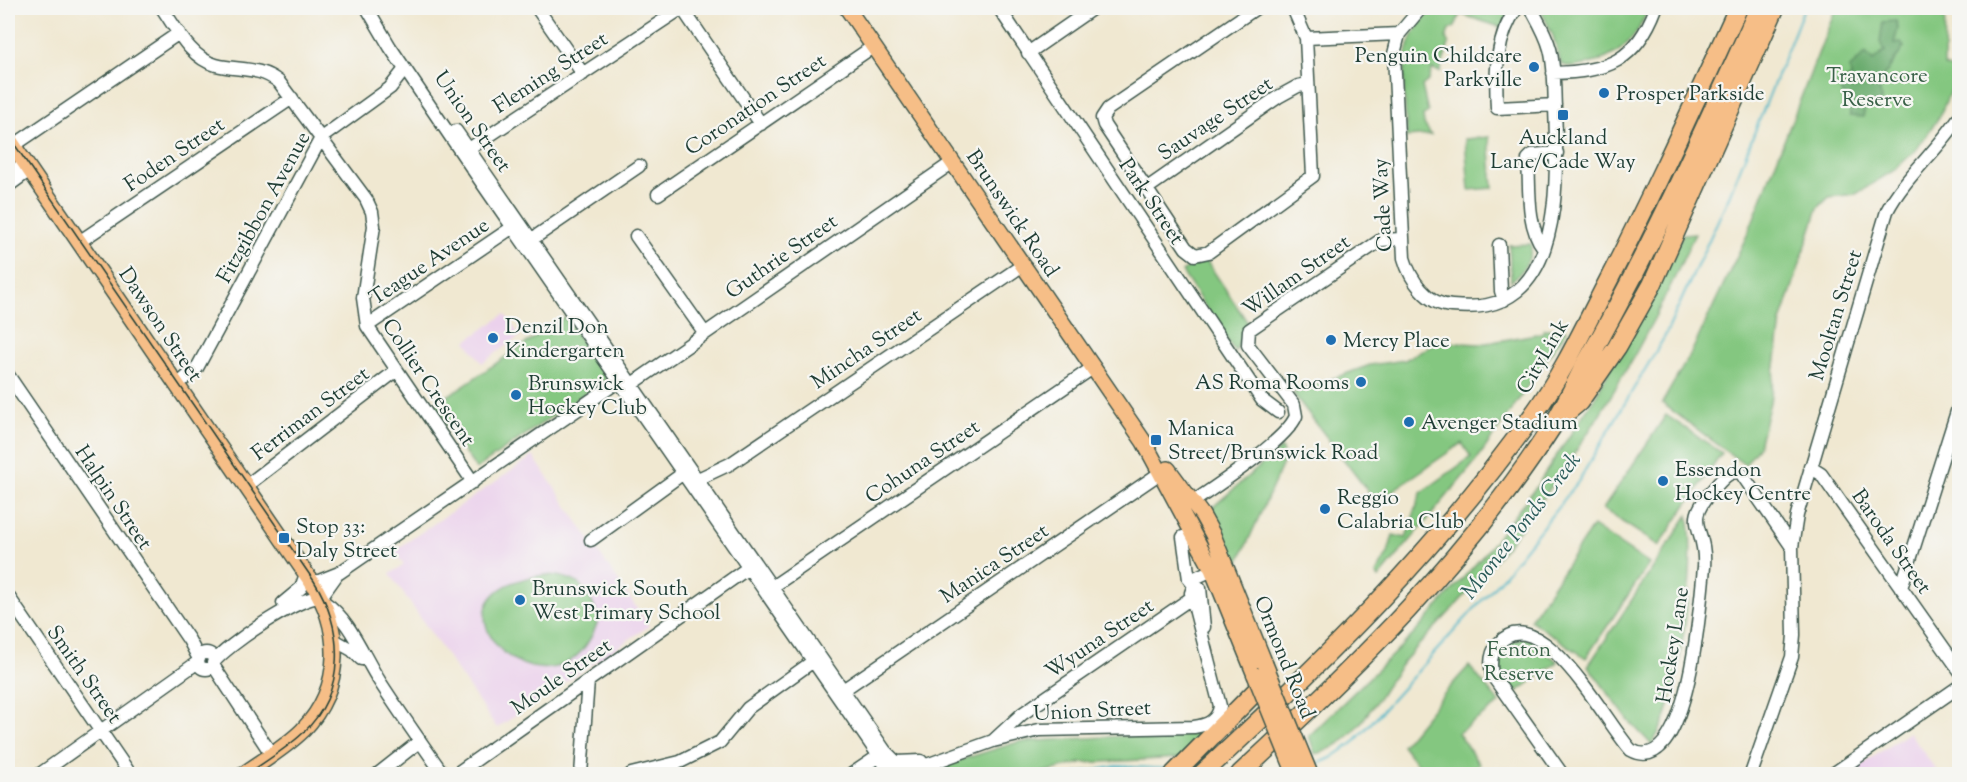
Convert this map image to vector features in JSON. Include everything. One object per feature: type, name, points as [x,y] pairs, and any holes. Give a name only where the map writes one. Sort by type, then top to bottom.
[{"type":"highway","name":"CityLink","points":[[1202,774],[1326,656],[1427,551],[1534,415],[1573,350],[1642,215],[1738,8]]},
{"type":"highway","name":"CityLink","points":[[1240,774],[1352,669],[1434,582],[1510,487],[1554,424],[1624,296],[1676,191],[1759,8]]},
{"type":"highway","points":[[1554,424],[1579,402],[1617,347],[1652,285],[1774,8]]},
{"type":"highway","points":[[1174,774],[1265,686]]},
{"type":"main road","name":"Brunswick Road","points":[[847,8],[1187,505],[1219,566]]},
{"type":"main road","name":"Dawson Street","points":[[10,142],[308,578]]},
{"type":"main road","name":"Ormond Road","points":[[1219,566],[1265,686],[1295,774]]},
{"type":"main road","points":[[244,774],[303,730],[324,702],[333,670],[334,640],[322,600],[308,578]]},
{"type":"main road","name":"Ormond Road","points":[[1265,686],[1310,774]]},
{"type":"street","name":"Collier Crescent","points":[[162,8],[179,33],[205,60],[225,67],[261,71],[279,82],[366,199],[372,212],[374,226],[363,298],[367,326],[474,482]]},
{"type":"street","name":"Union Street","points":[[367,8],[408,74],[513,227],[528,242]]},
{"type":"street","points":[[537,8],[583,74]]},
{"type":"street","points":[[682,8],[761,124]]},
{"type":"street","name":"Fleming Street","points":[[469,149],[682,8]]},
{"type":"street","name":"Park Street","points":[[999,8],[1263,400],[1278,412]]},
{"type":"street","points":[[1028,52],[1093,8]]},
{"type":"street","name":"Park Street","points":[[1256,8],[1108,109],[1102,118],[1104,125],[1186,248],[1199,254],[1209,252],[1313,176],[1308,84]]},
{"type":"street","points":[[1293,8],[1306,38],[1308,84]]},
{"type":"street","points":[[1306,38],[1399,34],[1421,8]]},
{"type":"street","points":[[1517,8],[1507,28],[1495,68],[1497,108],[1555,105]]},
{"type":"street","points":[[1499,245],[1501,291],[1504,300],[1519,289],[1533,269],[1550,226],[1556,191],[1555,105],[1550,50],[1531,8]]},
{"type":"street","points":[[1553,73],[1597,70],[1625,57],[1644,34],[1656,8]]},
{"type":"street","name":"Union Street","points":[[381,28],[395,43],[469,149],[528,242],[686,471],[748,568],[843,690],[888,769],[905,772],[940,758],[1026,732],[1054,728],[1194,726],[1213,721],[1220,706],[1194,592]]},
{"type":"street","points":[[10,142],[179,33]]},
{"type":"street","name":"Cade Way","points":[[1399,34],[1394,54],[1402,238],[1408,275],[1425,294],[1448,306],[1491,305],[1504,300]]},
{"type":"street","name":"Coronation Street","points":[[658,194],[874,46]]},
{"type":"street","name":"Fitzgibbon Avenue","points":[[180,389],[197,368],[321,138],[408,74]]},
{"type":"street","name":"Sauvage Street","points":[[1146,189],[1278,97],[1298,86],[1308,84]]},
{"type":"street","name":"Foden Street","points":[[79,242],[292,98]]},
{"type":"street","name":"Mooltan Street","points":[[1751,774],[1792,657],[1794,635],[1792,547],[1797,515],[1887,211],[1895,196],[1938,148],[1959,116]]},
{"type":"street","points":[[1543,247],[1536,238],[1533,225],[1528,159],[1532,155],[1557,153]]},
{"type":"street","name":"Guthrie Street","points":[[339,573],[704,332],[953,162]]},
{"type":"street","points":[[528,242],[639,166]]},
{"type":"street","points":[[8,175],[27,167]]},
{"type":"street","points":[[8,186],[27,167]]},
{"type":"street","name":"Teague Avenue","points":[[367,326],[513,227]]},
{"type":"street","points":[[636,236],[704,332]]},
{"type":"street","name":"Willam Street","points":[[1187,505],[1246,464],[1291,425],[1296,411],[1248,345],[1249,330],[1382,240],[1402,238]]},
{"type":"street","name":"Mincha Street","points":[[701,484],[1023,265]]},
{"type":"street","name":"Cohuna Street","points":[[772,587],[1094,367]]},
{"type":"street","name":"Ferriman Street","points":[[246,486],[397,370]]},
{"type":"street","name":"Halpin Street","points":[[8,375],[189,640],[272,754]]},
{"type":"street","points":[[1902,588],[1959,402]]},
{"type":"street","name":"Baroda Street","points":[[1810,466],[1821,474],[1959,671]]},
{"type":"street","points":[[591,540],[686,471]]},
{"type":"street","name":"Union Street","points":[[686,471],[701,484],[772,587],[812,662],[881,754]]},
{"type":"street","name":"Manica Street","points":[[843,690],[1164,471]]},
{"type":"street","name":"Hockey Lane","points":[[1562,774],[1492,675],[1491,661],[1494,649],[1510,635],[1521,633],[1548,644],[1562,657],[1631,750],[1646,757],[1663,752],[1683,711],[1690,674],[1705,558],[1695,523],[1696,512],[1703,500],[1730,473],[1741,473],[1792,547]]},
{"type":"street","points":[[1182,537],[1189,581],[1194,592]]},
{"type":"street","points":[[1194,592],[1197,577],[1219,566]]},
{"type":"street","name":"Moule Street","points":[[456,774],[748,568]]},
{"type":"street","points":[[40,774],[206,662],[297,592],[308,578],[319,581],[339,573]]},
{"type":"street","points":[[322,600],[339,573]]},
{"type":"street","name":"Wyuna Street","points":[[993,741],[1022,714],[1194,592]]},
{"type":"street","name":"Smith Street","points":[[8,596],[130,774]]},
{"type":"street","points":[[206,662],[290,607],[308,598],[322,600],[333,607],[342,619],[379,681],[443,774]]},
{"type":"street","points":[[334,640],[352,650],[379,681]]},
{"type":"street","points":[[631,774],[680,762],[720,742],[748,708],[812,662]]},
{"type":"street","points":[[581,774],[588,681]]},
{"type":"street","points":[[1833,774],[1959,686]]},
{"type":"street","points":[[50,774],[102,733]]},
{"type":"street","points":[[378,774],[422,744]]},
{"type":"street","points":[[852,774],[881,754]]},
{"type":"shaded area","name":"Denzil Don Kindergarten","points":[[505,314],[520,336],[482,363],[466,341]]},
{"type":"shaded area","name":"Brunswick South West Primary School","points":[[533,456],[649,626],[497,728],[390,574],[404,565],[394,551]]},
{"type":"shaded area","points":[[1909,732],[1939,774],[1849,774]]},
{"type":"green space","points":[[1436,8],[1509,8],[1503,28],[1460,14],[1455,27],[1449,30],[1446,38],[1449,44],[1440,72],[1432,69],[1429,80],[1422,86],[1428,112],[1423,116],[1424,124],[1431,135],[1407,137],[1404,84],[1407,50],[1422,21]]},
{"type":"green space","points":[[1540,8],[1648,8],[1632,38],[1616,53],[1596,62],[1572,67],[1561,64],[1553,36]]},
{"type":"green space","name":"Travancore Reserve","points":[[1836,8],[1945,8],[1944,66],[1958,71],[1940,116],[1916,150],[1893,171],[1856,194],[1829,197],[1818,208],[1781,322],[1770,402],[1759,446],[1745,465],[1662,403],[1692,351],[1748,233]]},
{"type":"green space","points":[[1896,21],[1898,28],[1894,44],[1901,43],[1904,47],[1879,83],[1881,101],[1865,107],[1863,117],[1850,116],[1849,98],[1842,94],[1837,81],[1851,78],[1850,68],[1866,53],[1873,61],[1885,51],[1880,42],[1883,22]]},
{"type":"green space","points":[[1489,137],[1493,188],[1469,190],[1465,139]]},
{"type":"green space","points":[[1695,233],[1674,279],[1626,369],[1600,413],[1543,498],[1471,588],[1407,658],[1357,728],[1331,749],[1315,754],[1309,736],[1414,634],[1487,551],[1536,487],[1595,397],[1683,234]]},
{"type":"green space","points":[[1531,244],[1526,265],[1511,281],[1509,245]]},
{"type":"green space","points":[[1204,257],[1248,323],[1235,352],[1182,272]]},
{"type":"green space","name":"Brunswick Hockey Club","points":[[565,317],[607,378],[476,469],[433,406]]},
{"type":"green space","points":[[1544,329],[1567,330],[1476,461],[1379,578],[1376,574],[1388,553],[1393,535],[1406,538],[1421,493],[1471,457],[1462,443],[1376,502],[1293,393],[1370,365],[1405,360],[1437,342],[1481,344],[1542,333]]},
{"type":"green space","name":"Essendon Hockey Centre","points":[[1666,415],[1722,453],[1659,546],[1603,509]]},
{"type":"green space","points":[[1281,448],[1285,459],[1236,568],[1212,514],[1213,507]]},
{"type":"green space","points":[[1688,515],[1689,588],[1682,644],[1666,716],[1652,745],[1629,721],[1588,666]]},
{"type":"green space","name":"Essendon Hockey Centre","points":[[1593,526],[1649,564],[1586,658],[1530,620]]},
{"type":"green space","points":[[547,575],[568,578],[581,586],[599,618],[579,654],[552,668],[525,665],[502,650],[487,629],[487,606],[505,586]]},
{"type":"green space","name":"Fenton Reserve","points":[[1529,638],[1558,662],[1511,696],[1499,675],[1496,658],[1499,650],[1505,645],[1515,640]]},
{"type":"green space","points":[[1469,666],[1500,703],[1458,733],[1479,764],[1464,774],[1425,774],[1402,745]]},
{"type":"green space","points":[[1208,731],[1181,758],[1081,763],[1037,774],[915,774],[1018,742]]},
{"type":"waterway","name":"Moonee Ponds Creek","points":[[1313,766],[1331,758],[1353,743],[1502,578],[1578,482],[1665,336],[1730,194],[1804,8]]},
{"type":"waterway","name":"Moonee Ponds Creek","points":[[1075,774],[1117,766],[1170,769]]},
{"type":"waterway","name":"Moonee Ponds Creek","points":[[1218,771],[1233,772]]},
{"type":"waterway","name":"Moonee Ponds Creek","points":[[1254,772],[1287,772]]},
{"type":"tram line","points":[[8,135],[314,581],[324,600],[331,619],[336,659],[334,679],[328,698],[303,733],[283,750],[247,774]]},
{"type":"place","name":"Penguin Childcare Parkville","points":[[1534,67]]},
{"type":"place","name":"Prosper Parkside","points":[[1604,93]]},
{"type":"place","name":"Auckland Lane/Cade Way","points":[[1563,115]]},
{"type":"place","name":"Denzil Don Kindergarten","points":[[493,338]]},
{"type":"place","name":"Mercy Place","points":[[1331,340]]},
{"type":"place","name":"AS Roma Rooms","points":[[1361,382]]},
{"type":"place","name":"Brunswick Hockey Club","points":[[516,395]]},
{"type":"place","name":"Avenger Stadium","points":[[1409,422]]},
{"type":"place","name":"Manica Street/Brunswick Road","points":[[1156,440]]},
{"type":"place","name":"Essendon Hockey Centre","points":[[1663,481]]},
{"type":"place","name":"Reggio Calabria Club","points":[[1325,509]]},
{"type":"place","name":"Stop 33: Daly Street","points":[[284,538]]},
{"type":"place","name":"Brunswick South West Primary School","points":[[520,600]]}]
